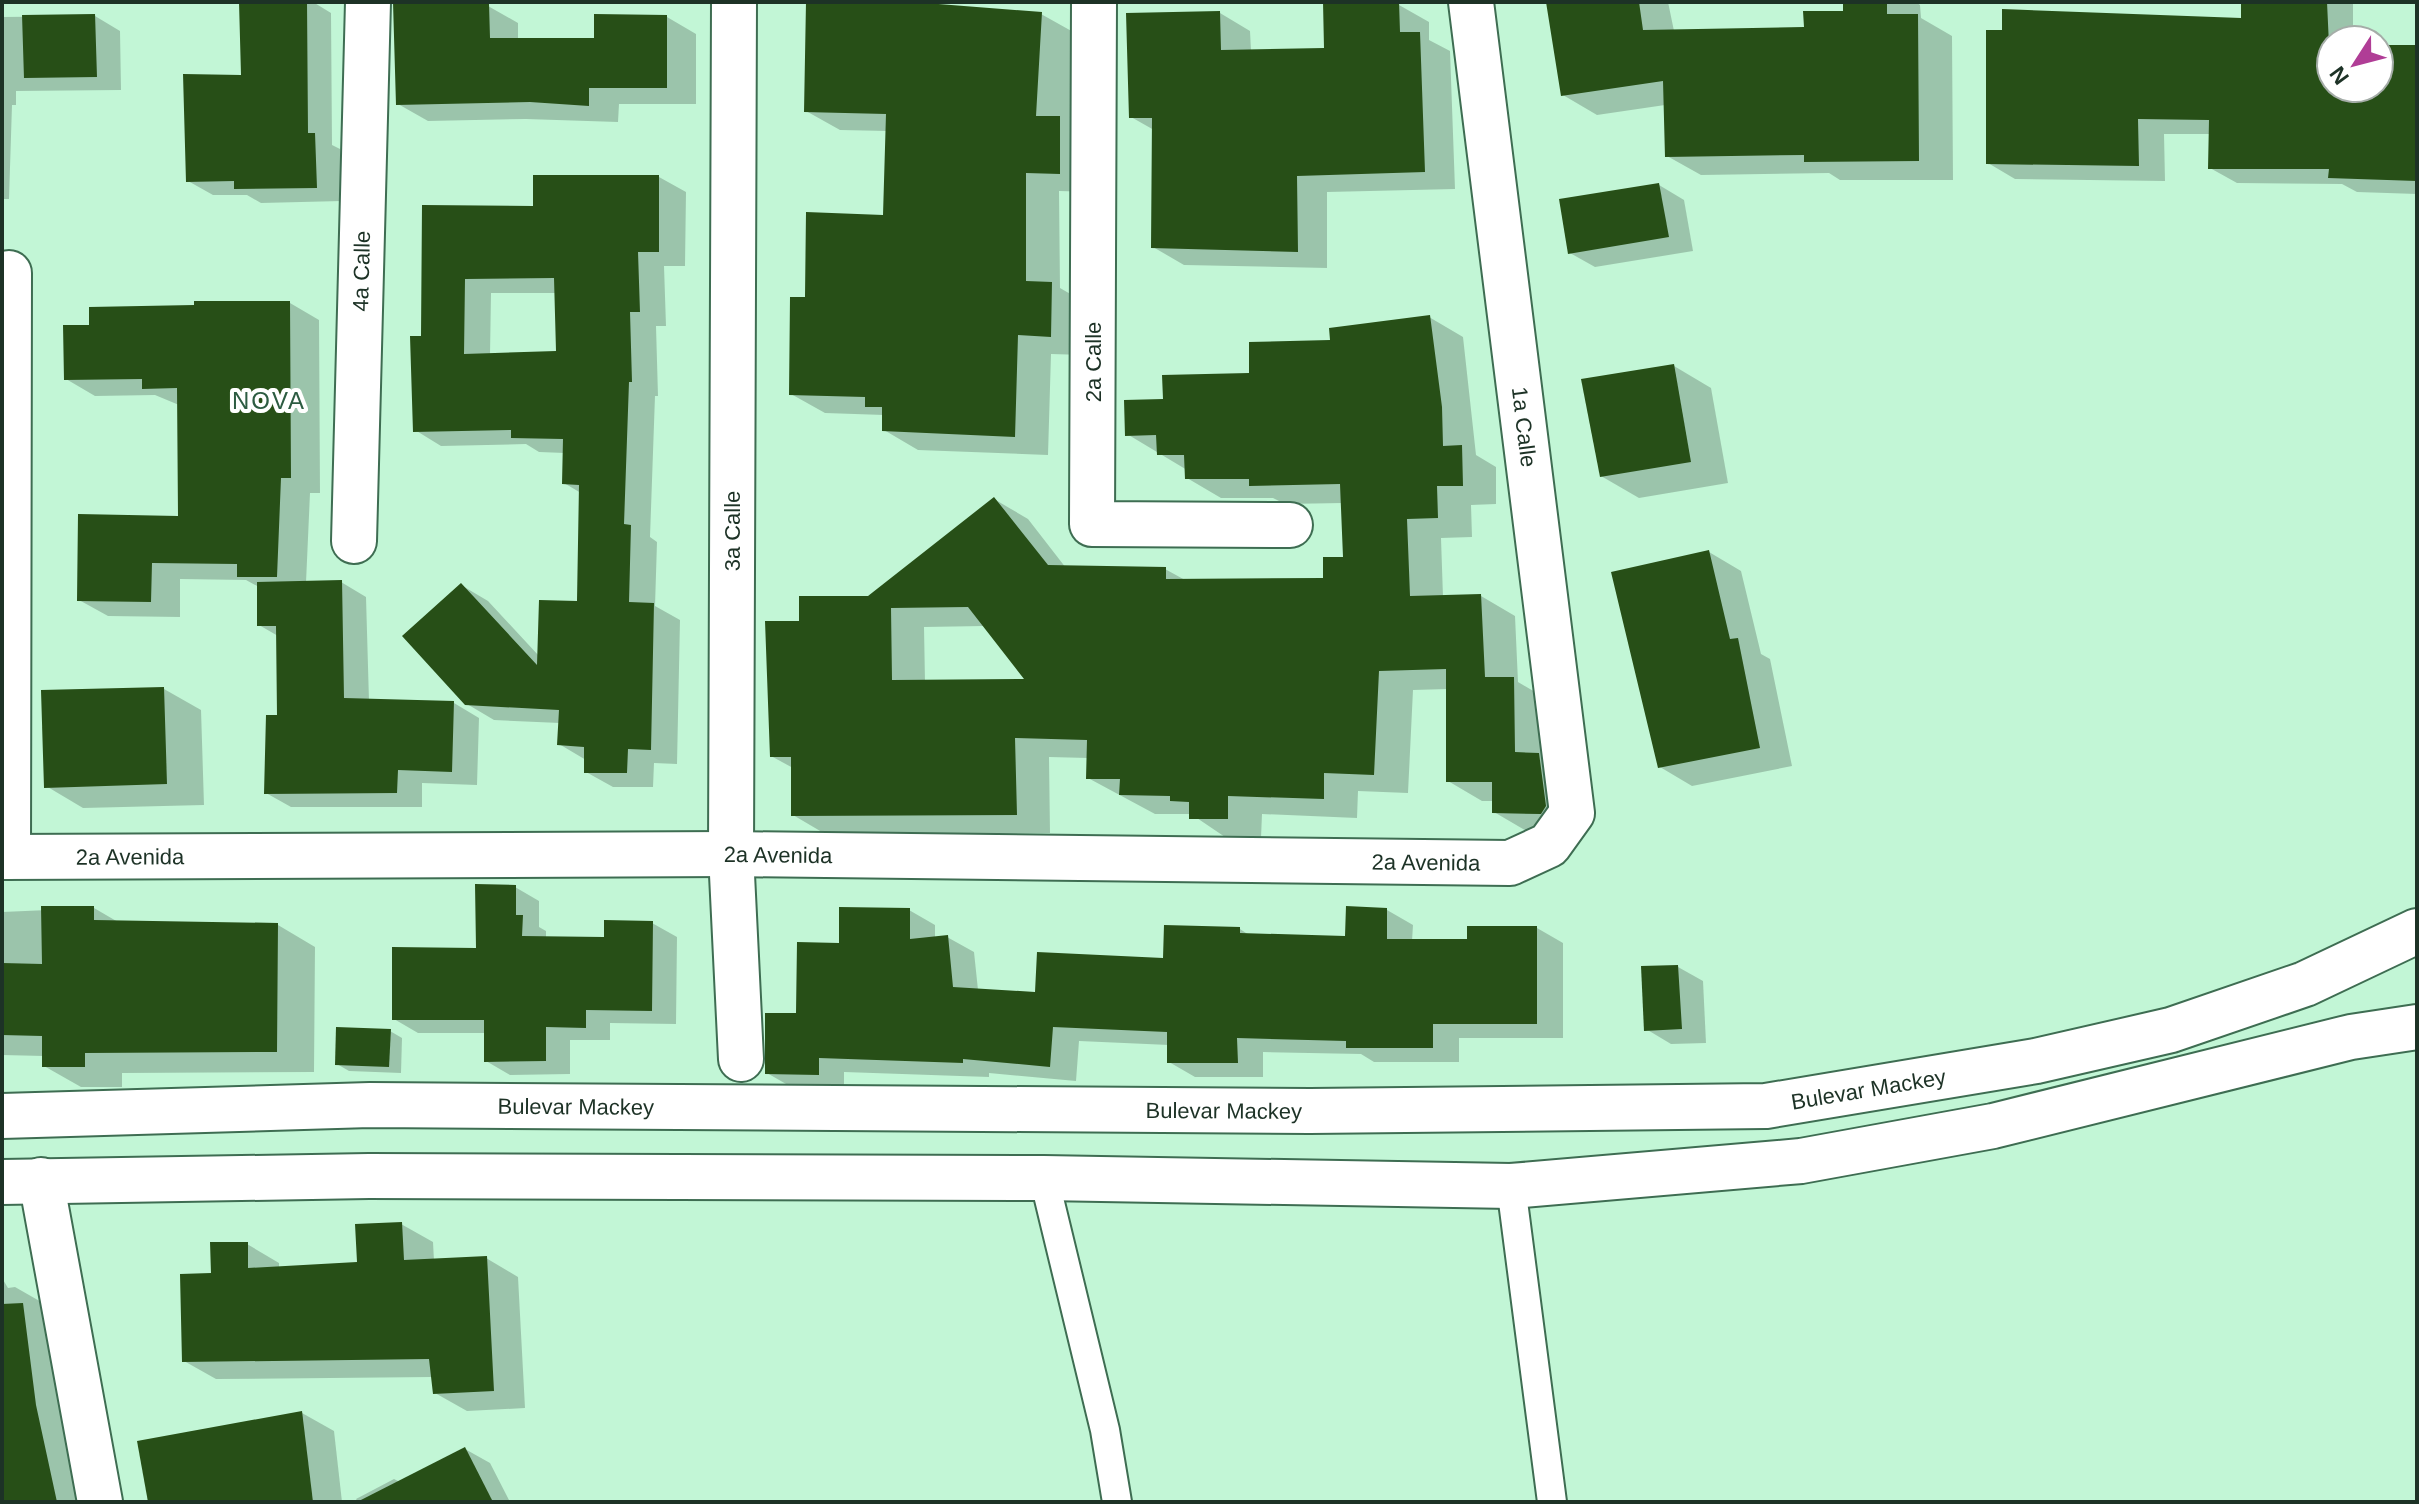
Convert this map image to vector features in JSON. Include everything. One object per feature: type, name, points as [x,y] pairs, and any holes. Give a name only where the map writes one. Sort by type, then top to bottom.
[{"type":"street","name":"4a Calle","points":[[354,541],[368,2]]},
{"type":"street","name":"3a Calle","points":[[734,2],[731,854],[741,1059]]},
{"type":"street","name":"2a Calle","points":[[1094,2],[1092,524],[1290,525]]},
{"type":"street","name":"1a Calle","points":[[1471,2],[1572,813],[1549,845]]},
{"type":"street","points":[[5,857],[9,273]]},
{"type":"street","name":"2a Avenida","points":[[5,857],[731,854],[1510,863],[1549,845]]},
{"type":"street","name":"Bulevar Mackey","points":[[2,1116],[370,1105],[1310,1111],[1766,1106],[2036,1061],[2171,1030],[2305,984],[2417,931]]},
{"type":"street","points":[[2351,1037],[2417,995]]},
{"type":"street","points":[[100,1502],[22,1181],[369,1176],[1044,1178],[1511,1186],[1801,1161],[1993,1126],[2351,1037],[2417,1027]]},
{"type":"lane","points":[[1044,1178],[1105,1430],[1117,1502]]},
{"type":"lane","points":[[1511,1186],[1552,1502]]},
{"type":"building","points":[[239,2],[307,2],[308,133],[315,133],[317,188],[234,189],[234,181],[186,182],[183,74],[241,75]]},
{"type":"building","points":[[393,2],[489,4],[490,38],[594,38],[594,14],[667,15],[667,88],[589,88],[589,106],[530,102],[396,105]]},
{"type":"building","points":[[806,2],[913,2],[1042,12],[1036,116],[1060,116],[1060,174],[1026,173],[1026,281],[1052,282],[1051,337],[1018,335],[1015,437],[882,431],[882,407],[865,407],[865,397],[789,395],[790,297],[805,297],[806,212],[883,215],[886,114],[804,112]]},
{"type":"building","points":[[1323,2],[1399,2],[1400,32],[1420,32],[1425,172],[1297,176],[1298,252],[1151,248],[1152,118],[1129,118],[1126,13],[1220,11],[1221,50],[1324,48]]},
{"type":"building","points":[[1546,2],[1639,2],[1643,30],[1804,27],[1803,11],[1843,11],[1843,2],[1887,2],[1887,14],[1918,14],[1919,161],[1804,162],[1804,155],[1665,157],[1663,81],[1561,96]]},
{"type":"building","points":[[2327,2],[2328,24],[2315,24],[2315,104],[2395,104],[2395,45],[2417,45],[2417,181],[2328,178],[2329,169],[2208,169],[2209,120],[2138,119],[2139,166],[1986,164],[1986,30],[2002,30],[2002,9],[2241,18],[2241,3]]},
{"type":"building","points":[[95,14],[97,77],[24,78],[22,15]]},
{"type":"building","points":[[533,175],[659,175],[659,252],[638,252],[640,312],[630,312],[632,382],[629,382],[624,524],[631,525],[629,602],[654,603],[651,750],[628,749],[627,773],[584,773],[584,747],[557,745],[559,710],[465,705],[402,636],[461,583],[537,665],[539,600],[577,601],[579,485],[562,484],[563,439],[511,438],[511,430],[413,432],[410,336],[421,336],[422,205],[533,206]],"holes":[[[554,278],[556,351],[464,354],[465,279]]]},
{"type":"building","points":[[1659,183],[1669,237],[1568,254],[1559,199]]},
{"type":"building","points":[[194,301],[290,301],[291,478],[281,478],[277,577],[237,577],[237,564],[152,563],[151,602],[77,601],[78,514],[178,516],[177,388],[142,389],[142,379],[64,380],[63,325],[89,325],[89,307],[194,305]]},
{"type":"building","points":[[1430,315],[1442,407],[1443,446],[1462,445],[1463,486],[1437,486],[1438,518],[1407,519],[1410,596],[1481,594],[1485,677],[1514,677],[1515,752],[1539,753],[1546,806],[1541,814],[1492,813],[1492,782],[1446,782],[1446,669],[1379,671],[1374,775],[1324,773],[1324,799],[1228,796],[1228,819],[1189,819],[1189,802],[1170,801],[1170,796],[1119,795],[1120,779],[1086,779],[1087,740],[1015,738],[1017,815],[791,816],[791,757],[770,757],[765,621],[799,621],[799,596],[868,596],[994,497],[1048,565],[1166,567],[1166,579],[1323,578],[1323,557],[1343,557],[1340,484],[1249,486],[1249,479],[1185,479],[1184,455],[1157,455],[1156,435],[1125,436],[1124,400],[1163,399],[1162,375],[1249,373],[1249,342],[1330,340],[1329,328]],"holes":[[[968,607],[1024,679],[892,680],[891,608]]]},
{"type":"building","points":[[1674,364],[1691,462],[1600,477],[1581,379]]},
{"type":"building","points":[[1709,550],[1730,639],[1738,638],[1760,748],[1658,768],[1611,572]]},
{"type":"building","points":[[342,580],[344,698],[454,701],[452,772],[398,770],[397,793],[264,794],[266,715],[277,715],[276,626],[257,626],[257,582]]},
{"type":"building","points":[[164,687],[167,784],[44,788],[41,690]]},
{"type":"building","points":[[475,884],[516,885],[516,915],[523,915],[522,936],[604,937],[604,920],[653,921],[652,1011],[586,1010],[586,1028],[546,1027],[546,1061],[484,1062],[484,1020],[392,1020],[392,947],[476,948]]},
{"type":"building","points":[[41,906],[94,906],[94,920],[278,923],[277,1052],[85,1053],[85,1067],[42,1067],[42,1036],[2,1035],[2,963],[42,964]]},
{"type":"building","points":[[1346,906],[1387,908],[1387,939],[1467,939],[1467,926],[1537,926],[1537,1024],[1433,1024],[1433,1048],[1346,1048],[1346,1041],[1237,1038],[1238,1063],[1167,1063],[1167,1032],[1053,1027],[1050,1067],[963,1059],[963,1063],[819,1058],[819,1075],[765,1074],[765,1013],[796,1013],[797,942],[839,943],[839,907],[910,908],[910,939],[948,935],[953,987],[1035,992],[1037,952],[1163,958],[1164,925],[1240,927],[1240,933],[1345,936]]},
{"type":"building","points":[[1678,965],[1682,1029],[1644,1031],[1641,966]]},
{"type":"building","points":[[336,1027],[391,1029],[389,1067],[335,1065]]},
{"type":"building","points":[[402,1222],[404,1260],[487,1256],[494,1391],[433,1394],[429,1359],[182,1362],[180,1274],[211,1273],[210,1242],[248,1242],[248,1268],[357,1262],[355,1224]]},
{"type":"building","points":[[23,1303],[36,1405],[57,1502],[2,1502],[2,1304]]},
{"type":"building","points":[[302,1411],[313,1502],[148,1502],[137,1441]]},
{"type":"building","points":[[465,1447],[493,1502],[357,1502]]},
{"type":"district","name":"NOVA","points":[[269,400]]}]
